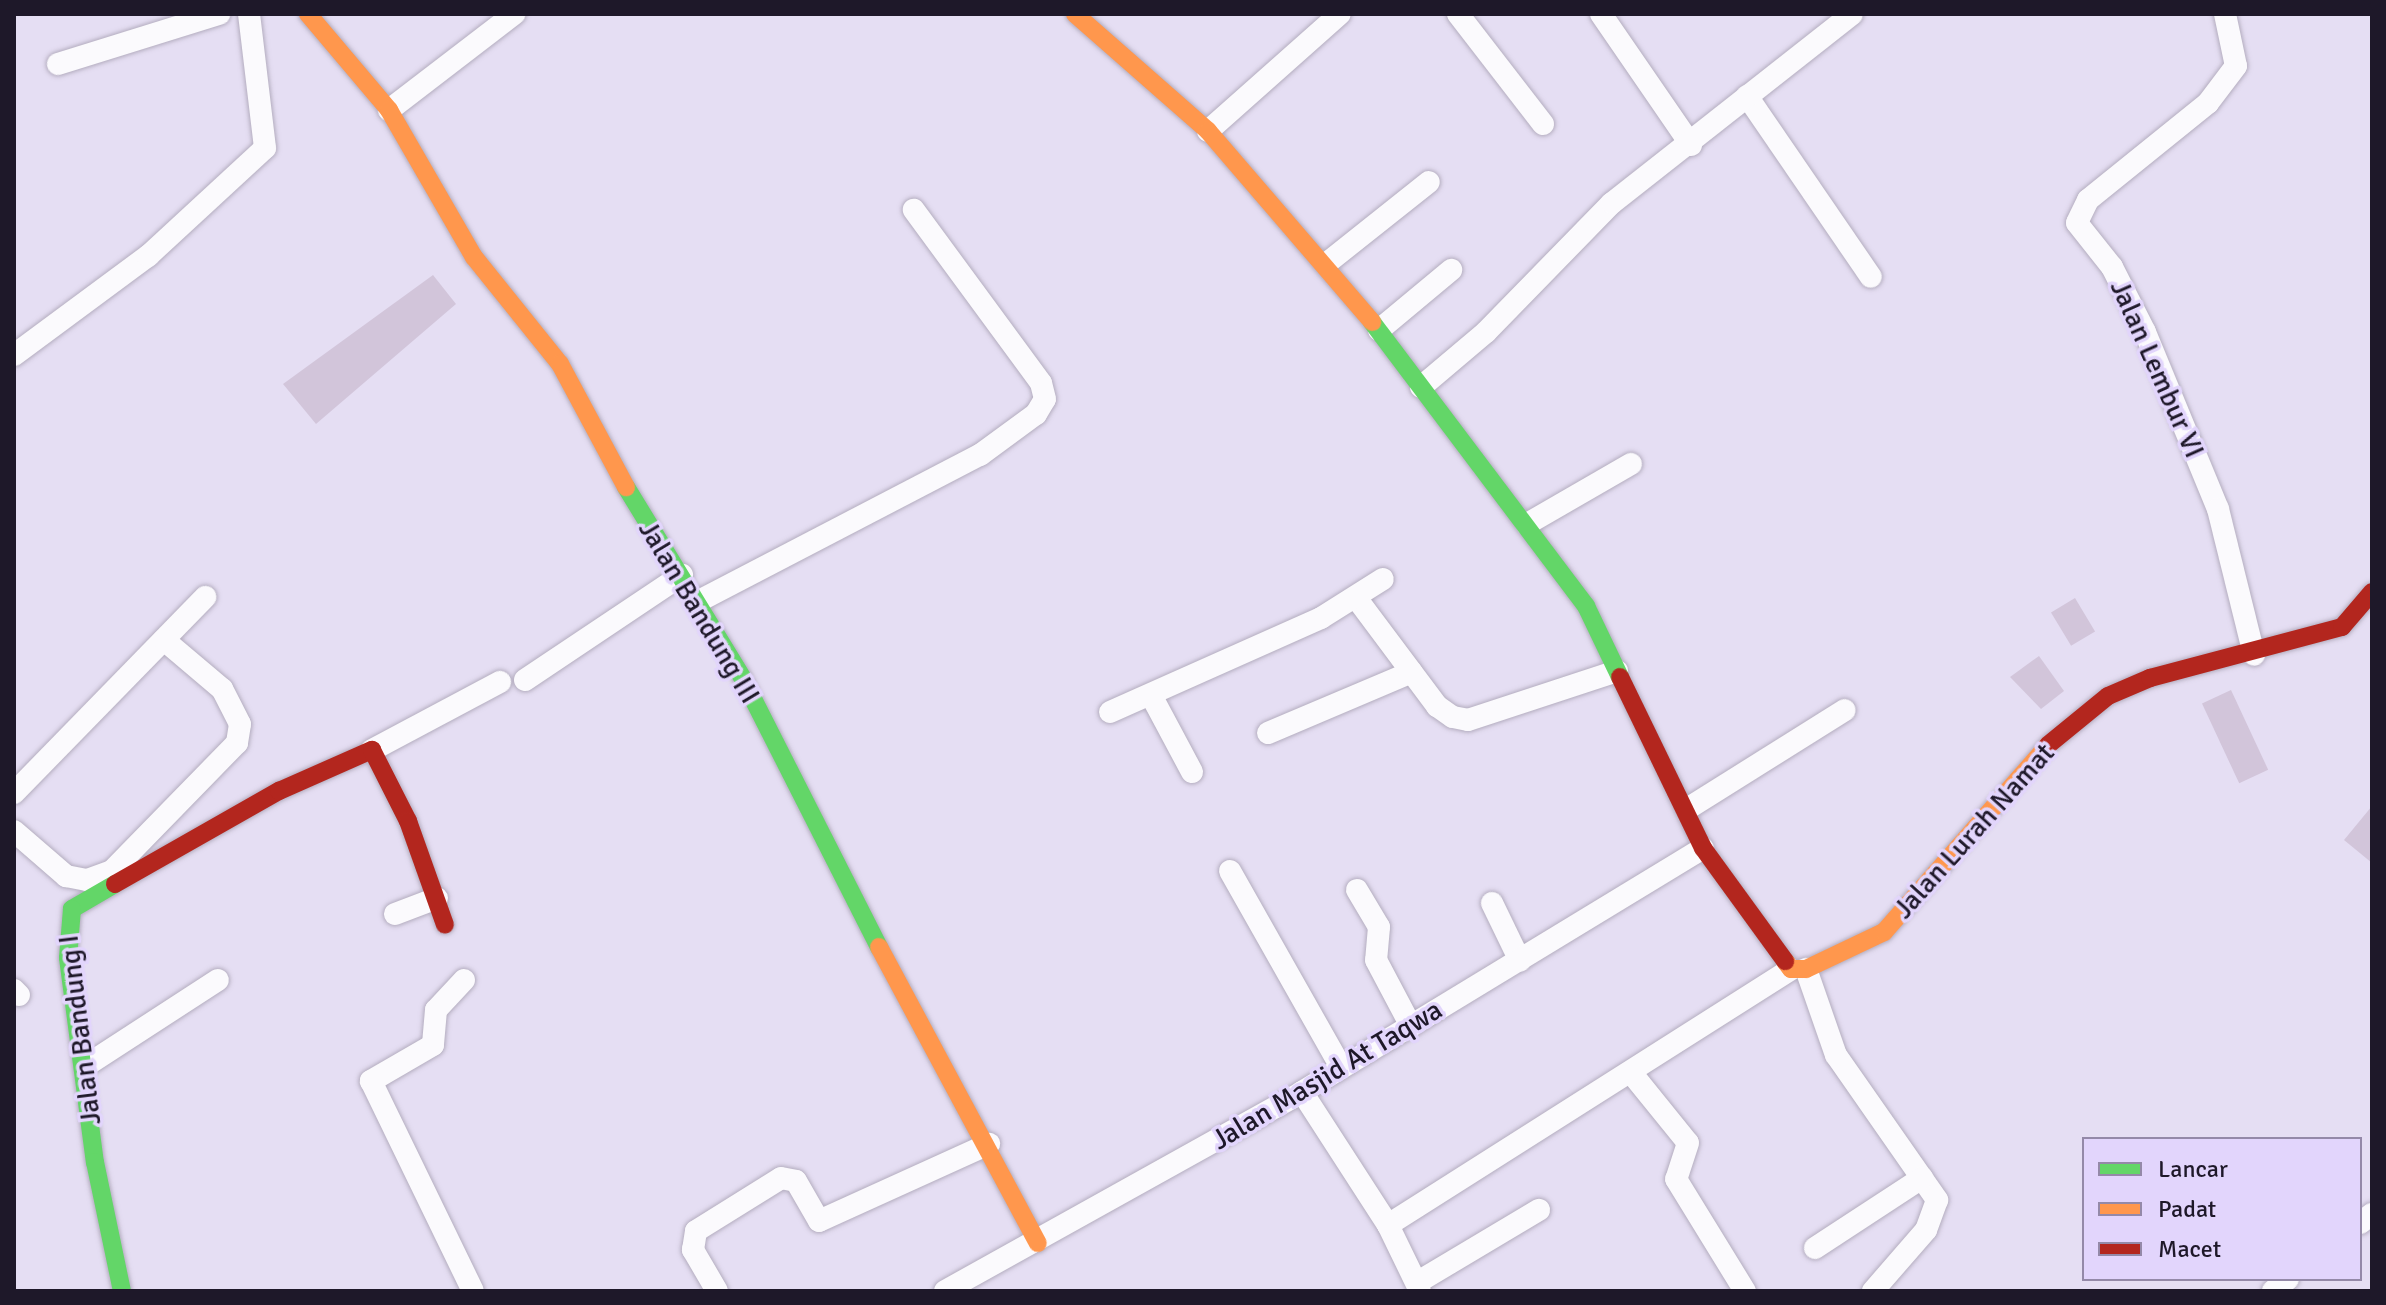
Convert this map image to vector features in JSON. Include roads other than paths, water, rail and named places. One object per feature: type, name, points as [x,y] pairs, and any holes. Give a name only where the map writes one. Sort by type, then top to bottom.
[{"type":"street","points":[[58,64],[219,14]]},
{"type":"street","points":[[14,355],[148,256],[265,148],[249,14]]},
{"type":"street","name":"Jalan Bandung III","points":[[308,14],[389,110],[474,257],[560,364],[699,601],[989,1144],[1038,1243]]},
{"type":"street","points":[[389,110],[514,14]]},
{"type":"street","points":[[1075,14],[1208,131],[1327,263],[1586,606],[1687,809],[1703,848],[1799,969],[1836,1055],[1937,1200],[1936,1212],[1873,1291]]},
{"type":"street","points":[[1208,131],[1340,14]]},
{"type":"street","points":[[1458,14],[1543,124]]},
{"type":"street","points":[[1601,14],[1691,145]]},
{"type":"street","points":[[1421,387],[1486,332],[1612,203],[1691,145],[1747,96],[1852,14]]},
{"type":"street","name":"Jalan Lembur VI","points":[[2225,14],[2236,66],[2208,103],[2088,200],[2077,223],[2112,267],[2145,332],[2218,509],[2254,655]]},
{"type":"street","points":[[1747,96],[1871,277]]},
{"type":"street","points":[[1327,263],[1429,182]]},
{"type":"street","points":[[699,601],[980,455],[1036,414],[1045,399],[1041,383],[914,210]]},
{"type":"street","points":[[1379,330],[1451,270]]},
{"type":"street","points":[[1527,524],[1631,464]]},
{"type":"street","points":[[525,680],[682,575]]},
{"type":"street","points":[[1110,712],[1152,697],[1357,599],[1383,579]]},
{"type":"street","points":[[14,793],[205,597]]},
{"type":"street","points":[[1357,599],[1437,706],[1468,720],[1617,671]]},
{"type":"street","name":"Jalan Lurah Namat","points":[[1799,969],[1884,932],[2043,749],[2108,696],[2150,678],[2254,655],[2342,627],[2369,601]]},
{"type":"street","points":[[14,831],[66,876],[100,876],[112,871],[237,743],[240,724],[222,689],[164,640]]},
{"type":"street","points":[[1268,733],[1412,672]]},
{"type":"street","points":[[445,925],[408,821],[372,750],[500,682]]},
{"type":"street","points":[[1152,697],[1192,772]]},
{"type":"street","points":[[1687,809],[1845,710]]},
{"type":"street","name":"Jalan Bandung I","points":[[122,1291],[95,1162],[87,1065],[68,958],[72,909],[279,791],[372,750]]},
{"type":"street","name":"Jalan Masjid At Taqwa","points":[[945,1291],[1038,1243],[1302,1092],[1703,848]]},
{"type":"street","points":[[1230,871],[1341,1067]]},
{"type":"street","points":[[1357,890],[1379,927],[1376,960],[1411,1026]]},
{"type":"street","points":[[395,914],[437,898]]},
{"type":"street","points":[[1492,903],[1520,961]]},
{"type":"street","points":[[1388,1225],[1799,969]]},
{"type":"street","points":[[87,1065],[218,980]]},
{"type":"street","points":[[464,980],[436,1010],[433,1045],[371,1081],[473,1291]]},
{"type":"street","points":[[1633,1075],[1688,1143],[1676,1179],[1745,1291]]},
{"type":"street","points":[[1302,1092],[1388,1225],[1419,1287],[1539,1210]]},
{"type":"street","points":[[717,1291],[693,1250],[696,1231],[781,1178],[796,1181],[819,1221],[989,1144]]},
{"type":"street","points":[[1815,1248],[1922,1178]]}]
